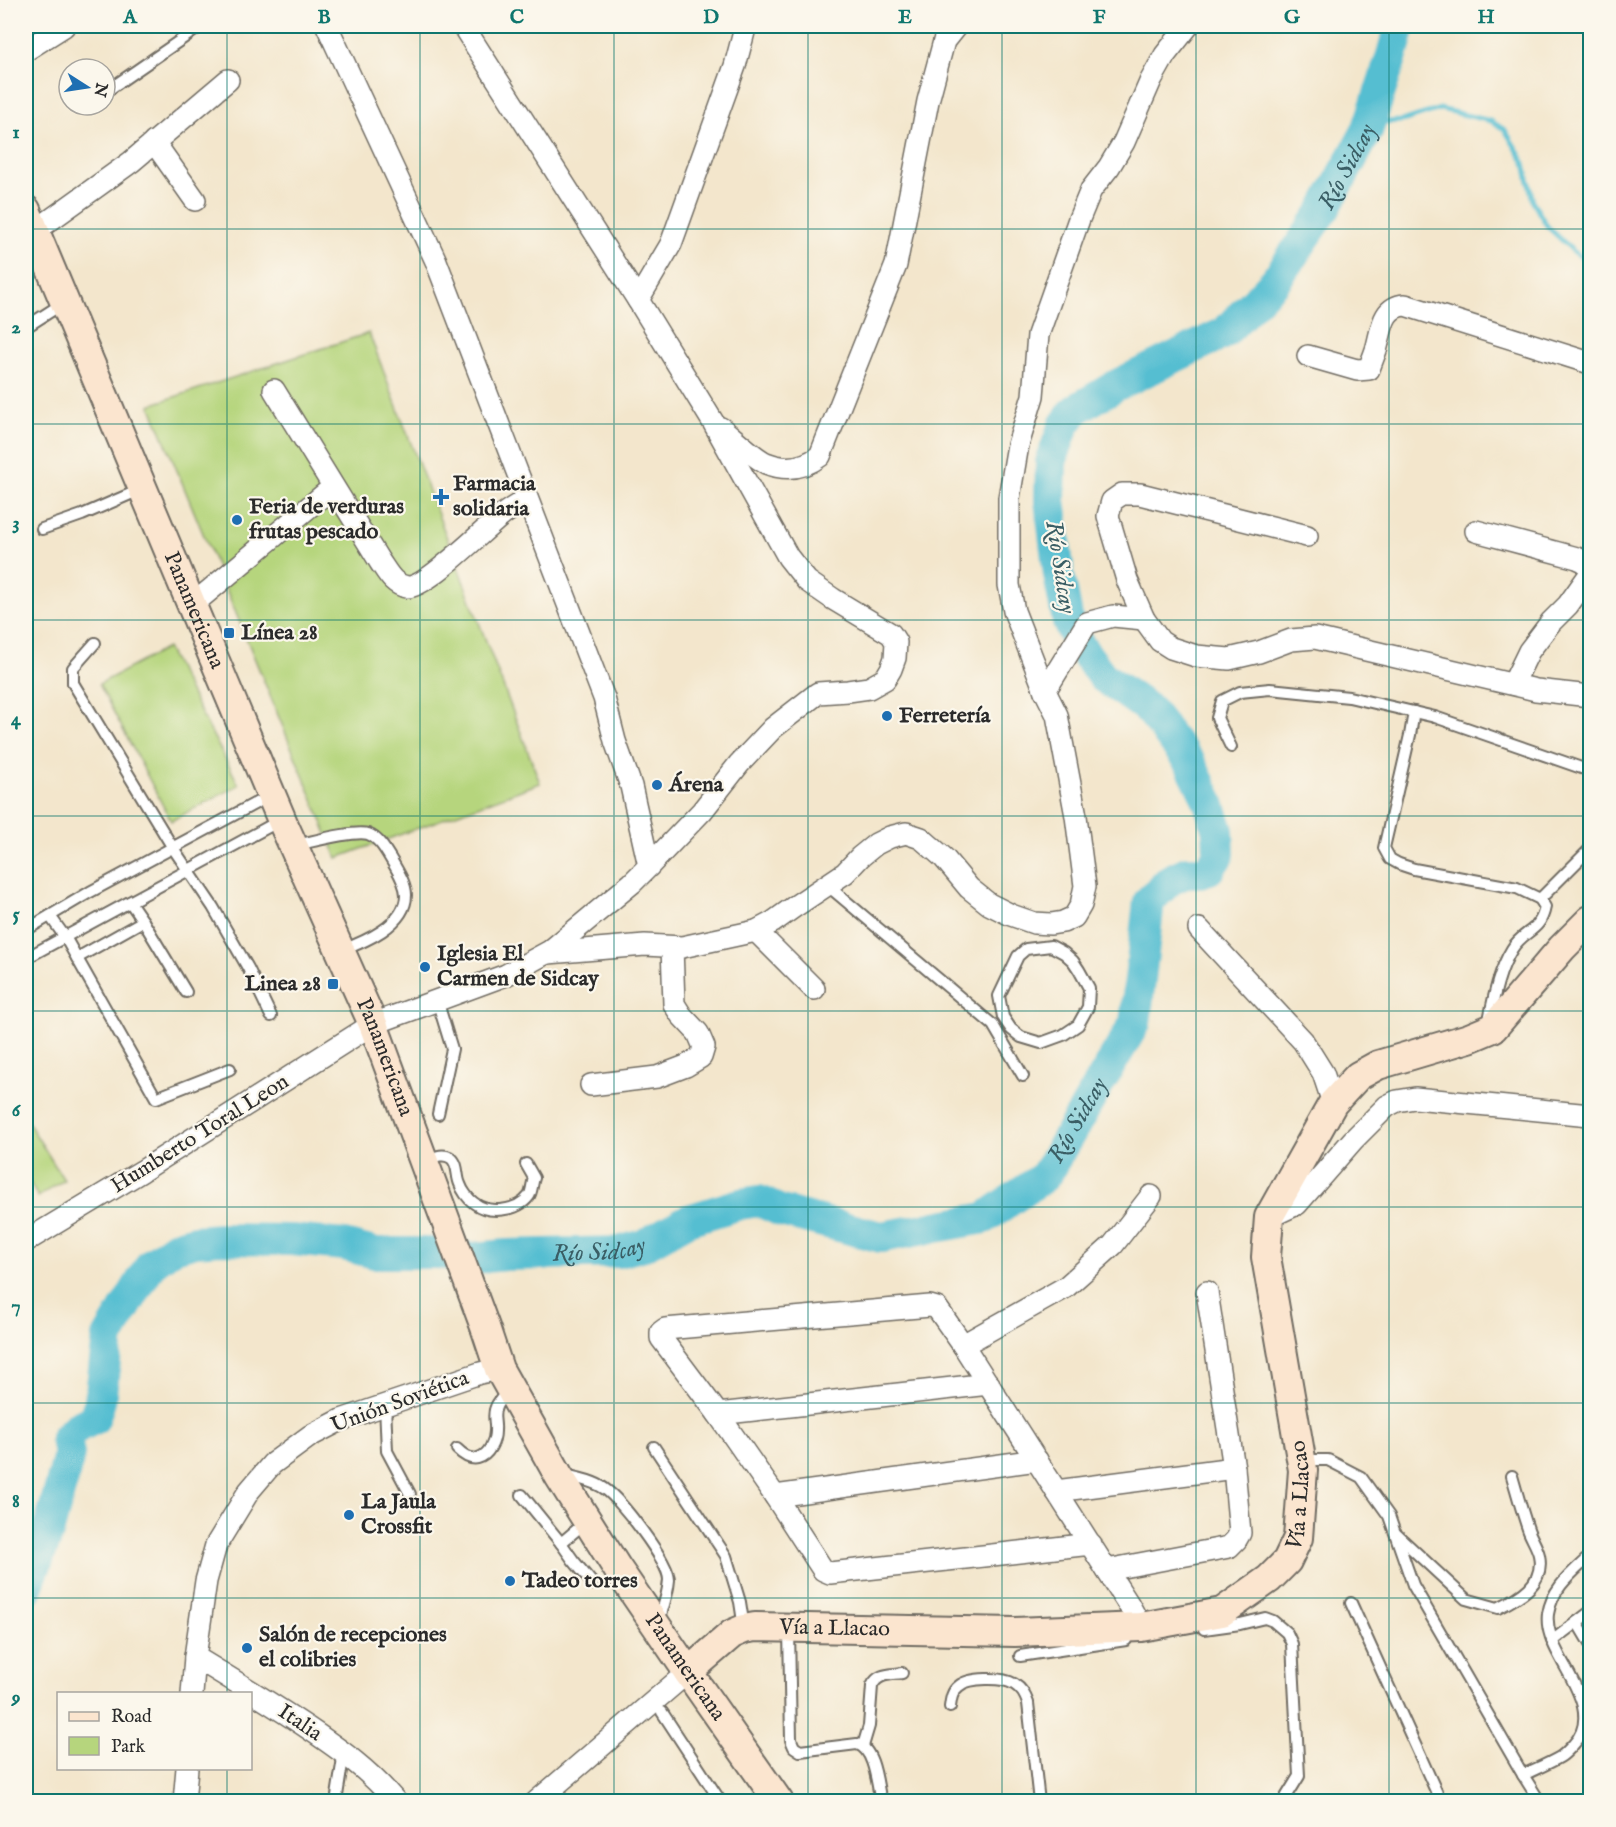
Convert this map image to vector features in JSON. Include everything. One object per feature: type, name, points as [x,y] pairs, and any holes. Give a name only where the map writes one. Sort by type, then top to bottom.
[{"type":"main road","name":"Panamericana","points":[[30,220],[276,807],[373,1024],[505,1379],[559,1476],[588,1521],[657,1627],[779,1802]]},
{"type":"main road","name":"Vía a Llacao","points":[[744,1629],[755,1627],[1138,1633],[1222,1612],[1269,1579],[1287,1561],[1298,1538],[1304,1470],[1266,1257],[1269,1217],[1333,1103],[1359,1076],[1378,1065],[1493,1028],[1562,948],[1588,928]]},
{"type":"main road","points":[[688,1672],[732,1634],[744,1629]]},
{"type":"street","points":[[26,50],[64,26]]},
{"type":"street","points":[[327,26],[436,261],[604,698],[615,741],[631,786],[649,866]]},
{"type":"street","points":[[463,26],[638,300],[712,422],[788,557],[807,581],[891,634],[896,642],[895,658],[885,679],[869,688],[818,693],[773,728],[739,764],[702,811],[632,884],[546,953]]},
{"type":"street","points":[[638,300],[671,244],[735,66],[744,32],[743,26]]},
{"type":"street","points":[[712,422],[765,463],[794,468],[810,464],[820,456],[896,265],[928,101],[944,41],[956,26]]},
{"type":"street","points":[[546,953],[617,947],[682,947],[756,931],[845,873],[876,844],[906,833],[921,838],[944,858],[969,888],[989,904],[1011,915],[1034,923],[1051,924],[1074,917],[1081,905],[1085,886],[1076,816],[1057,715],[1045,692],[1014,611],[1008,567],[1009,498],[1018,444],[1033,396],[1038,335],[1091,190],[1109,167],[1124,142],[1150,80],[1160,63],[1188,26]]},
{"type":"street","points":[[30,220],[130,162],[228,80]]},
{"type":"street","points":[[154,141],[195,200]]},
{"type":"street","points":[[1308,356],[1358,370],[1369,369],[1385,317],[1393,308],[1406,305],[1590,363]]},
{"type":"street","points":[[274,390],[394,581],[410,587],[420,583],[436,572],[501,515],[527,499]]},
{"type":"street","points":[[192,605],[333,487]]},
{"type":"street","points":[[1307,536],[1140,494],[1122,494],[1112,501],[1108,516],[1127,580],[1144,619],[1160,641],[1171,648],[1196,656],[1228,659],[1259,652],[1291,640],[1315,638],[1536,690],[1590,696]]},
{"type":"street","points":[[1476,531],[1588,563],[1590,574],[1568,605],[1551,622],[1529,651],[1513,684]]},
{"type":"street","points":[[1045,692],[1087,623],[1113,616],[1144,619]]},
{"type":"street","points":[[1199,929],[1303,1041],[1323,1073],[1333,1103]]},
{"type":"street","points":[[756,931],[814,989]]},
{"type":"street","points":[[591,1085],[657,1077],[686,1066],[701,1057],[704,1047],[698,1033],[674,1004],[672,946]]},
{"type":"street","name":"Humberto Toral Leon","points":[[26,1241],[142,1171],[373,1024],[506,975],[546,953]]},
{"type":"street","points":[[1269,1217],[1297,1204],[1353,1140],[1387,1106],[1397,1101],[1415,1098],[1590,1115]]},
{"type":"street","points":[[963,1345],[1066,1287],[1113,1245],[1151,1196]]},
{"type":"street","points":[[1107,1570],[1229,1547],[1240,1533],[1234,1468],[1207,1292]]},
{"type":"street","points":[[1091,1544],[830,1574],[823,1570],[718,1414],[661,1338],[661,1332],[665,1329],[930,1305],[937,1308],[989,1384],[1056,1491],[1091,1544],[1129,1605],[1138,1633]]},
{"type":"street","name":"Unión Soviética","points":[[192,1692],[206,1581],[216,1545],[249,1491],[272,1464],[310,1436],[341,1420],[480,1373],[505,1379]]},
{"type":"street","points":[[718,1414],[989,1384]]},
{"type":"street","points":[[775,1496],[1037,1460]]},
{"type":"street","points":[[1056,1491],[1234,1468]]},
{"type":"street","name":"Italia","points":[[195,1657],[268,1701],[344,1752],[377,1779],[396,1802]]},
{"type":"street","points":[[536,1802],[688,1672]]},
{"type":"street","points":[[184,1802],[187,1770]]},
{"type":"lane","points":[[117,84],[201,26]]},
{"type":"lane","points":[[26,327],[65,302]]},
{"type":"lane","points":[[42,529],[143,489]]},
{"type":"lane","points":[[95,643],[73,668],[73,683],[187,871],[213,907],[248,968],[271,1016]]},
{"type":"lane","points":[[1231,747],[1217,718],[1222,701],[1240,692],[1270,689],[1349,697],[1435,717],[1590,771]]},
{"type":"lane","points":[[1414,712],[1384,848],[1390,859],[1414,869],[1517,888],[1540,899],[1545,907],[1539,924],[1518,940],[1511,950],[1497,984],[1486,1032]]},
{"type":"lane","points":[[26,930],[173,848],[276,807]]},
{"type":"lane","points":[[26,958],[187,871],[276,807]]},
{"type":"lane","points":[[293,846],[357,833],[368,834],[385,849],[400,875],[406,893],[404,908],[395,921],[366,941],[340,951]]},
{"type":"lane","points":[[1540,899],[1590,849]]},
{"type":"lane","points":[[824,886],[834,891],[993,1025],[1023,1076]]},
{"type":"lane","points":[[130,902],[186,992]]},
{"type":"lane","points":[[50,915],[65,937],[156,1098],[230,1069]]},
{"type":"lane","points":[[77,958],[142,921]]},
{"type":"lane","points":[[1051,924],[1051,946]]},
{"type":"lane","points":[[1051,946],[1064,953],[1079,970],[1089,988],[1088,1007],[1078,1025],[1063,1035],[1041,1043],[1021,1037],[1011,1029],[1004,1017],[999,996],[1018,956],[1026,949],[1051,946]]},
{"type":"lane","points":[[437,1000],[452,1049],[438,1114]]},
{"type":"lane","points":[[429,1173],[442,1155],[449,1157],[454,1161],[460,1184],[471,1201],[483,1209],[507,1209],[519,1204],[529,1195],[534,1178],[526,1164]]},
{"type":"lane","points":[[457,1449],[473,1459],[482,1457],[488,1451],[496,1430],[495,1407],[505,1379]]},
{"type":"lane","points":[[385,1405],[387,1451],[410,1494]]},
{"type":"lane","points":[[654,1447],[726,1556],[740,1602],[744,1629]]},
{"type":"lane","points":[[1302,1460],[1328,1460],[1361,1477],[1389,1516],[1413,1585],[1540,1802]]},
{"type":"lane","points":[[559,1476],[566,1475],[605,1489],[629,1512],[651,1542],[669,1577],[657,1627]]},
{"type":"lane","points":[[1395,1533],[1466,1599],[1498,1608],[1520,1598],[1537,1580],[1540,1566],[1539,1554],[1528,1529],[1512,1476]]},
{"type":"lane","points":[[522,1495],[593,1584]]},
{"type":"lane","points":[[561,1544],[588,1521]]},
{"type":"lane","points":[[1523,1775],[1562,1756],[1581,1737],[1588,1708],[1552,1641],[1548,1616],[1563,1581],[1590,1556]]},
{"type":"lane","points":[[1351,1603],[1441,1802]]},
{"type":"lane","points":[[1552,1641],[1590,1612]]},
{"type":"lane","points":[[1194,1631],[1265,1618],[1273,1621],[1287,1633],[1292,1644],[1299,1776],[1283,1802]]},
{"type":"lane","points":[[1578,1622],[1590,1644]]},
{"type":"lane","points":[[789,1628],[791,1740],[794,1747],[800,1751],[857,1744],[863,1746],[871,1757],[881,1802]]},
{"type":"lane","points":[[1020,1656],[1138,1633]]},
{"type":"lane","points":[[863,1746],[869,1726],[872,1686],[879,1676],[902,1673]]},
{"type":"lane","points":[[950,1707],[951,1697],[959,1685],[978,1680],[996,1678],[1013,1682],[1023,1691],[1028,1703],[1039,1802]]},
{"type":"lane","points":[[662,1712],[721,1802]]},
{"type":"lane","points":[[336,1802],[344,1752]]},
{"type":"green space","points":[[369,333],[540,783],[337,858],[150,405]]},
{"type":"green space","points":[[167,648],[239,785],[171,821],[99,684]]},
{"type":"green space","points":[[26,1119],[64,1180],[38,1197],[26,1177]]},
{"type":"waterway","name":"Río Sidcay","points":[[26,1590],[48,1533],[69,1455],[66,1438],[76,1428],[94,1419],[100,1401],[108,1337],[151,1264],[174,1247],[195,1241],[220,1239],[292,1240],[344,1245],[374,1253],[437,1253],[474,1258],[618,1252],[644,1245],[688,1220],[740,1204],[759,1201],[781,1211],[881,1237],[985,1218],[1045,1176],[1135,1023],[1149,901],[1170,880],[1187,872],[1209,869],[1219,854],[1218,831],[1208,800],[1190,763],[1150,710],[1103,677],[1079,645],[1068,622],[1059,575],[1050,500],[1051,462],[1064,425],[1075,410],[1117,385],[1224,333],[1275,281],[1324,210],[1367,131],[1400,26]]},
{"type":"waterway","points":[[1367,131],[1383,122],[1402,121],[1440,109],[1491,121],[1505,130],[1525,163],[1533,202],[1547,226],[1590,264]]},
{"type":"place","name":"Farmacia solidaria","points":[[441,497]]},
{"type":"place","name":"Feria de verduras frutas pescado","points":[[237,520]]},
{"type":"place","name":"Línea 28","points":[[229,633]]},
{"type":"place","name":"Ferretería","points":[[887,716]]},
{"type":"place","name":"Árena","points":[[657,785]]},
{"type":"place","name":"Iglesia El Carmen de Sidcay","points":[[425,967]]},
{"type":"place","name":"Linea 28","points":[[333,984]]},
{"type":"place","name":"La Jaula Crossfit","points":[[349,1515]]},
{"type":"place","name":"Tadeo torres","points":[[510,1581]]},
{"type":"place","name":"Salón de recepciones el colibries","points":[[247,1648]]}]
